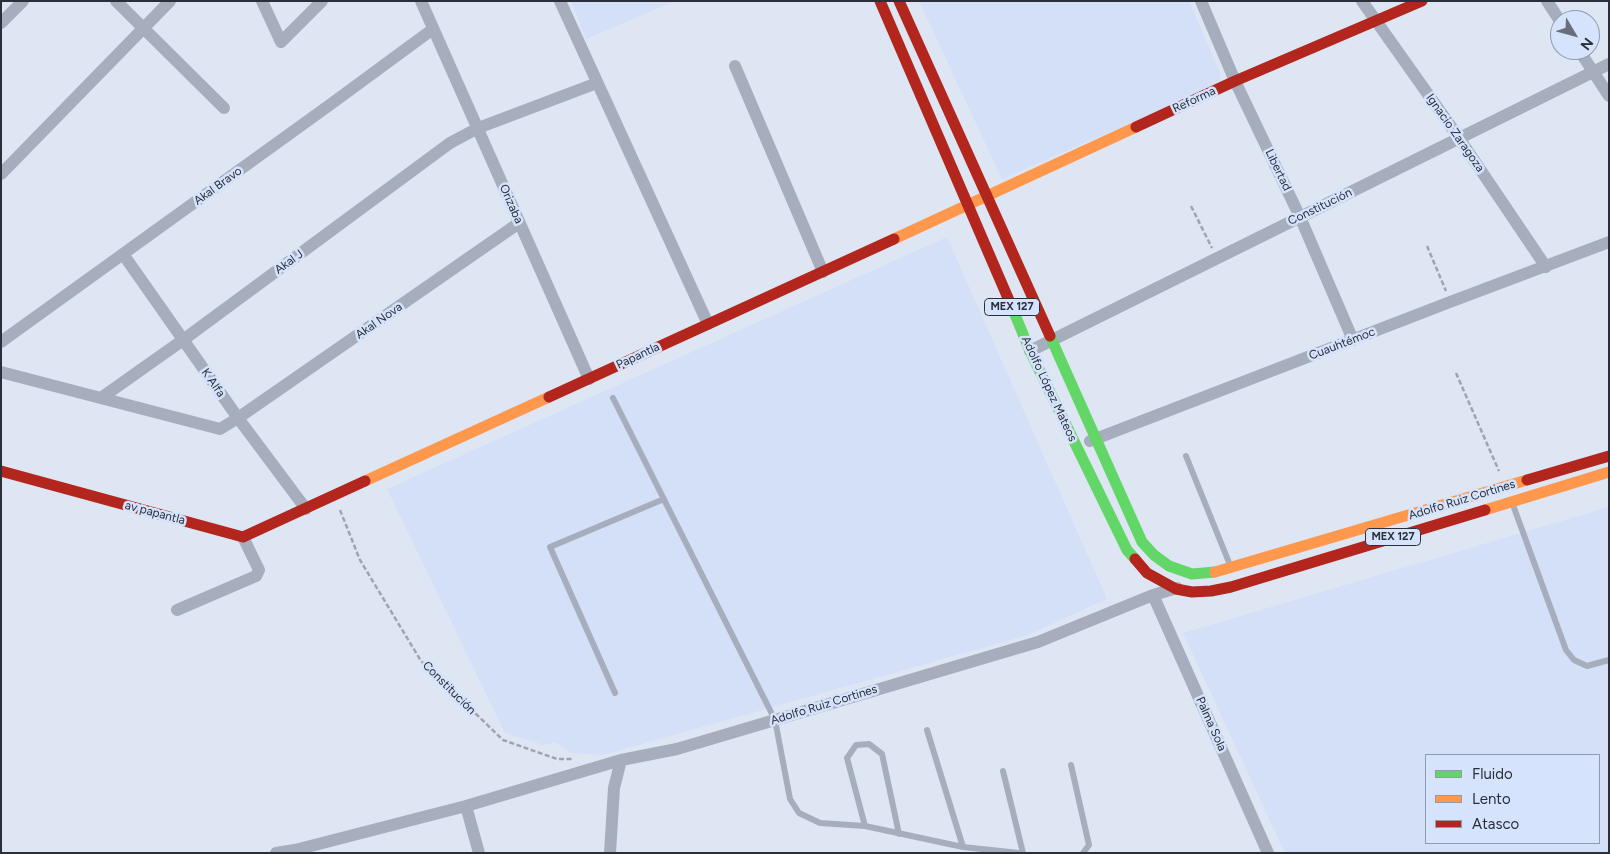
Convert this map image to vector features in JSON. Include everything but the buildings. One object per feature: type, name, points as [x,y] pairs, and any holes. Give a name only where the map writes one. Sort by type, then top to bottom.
[{"type":"main road","name":"Adolfo López Mateos","points":[[880,1],[969,204],[1030,351],[1076,447],[1128,550],[1147,573],[1176,589]]},
{"type":"main road","name":"Adolfo López Mateos","points":[[899,1],[1142,542],[1154,555],[1169,566],[1192,574]]},
{"type":"main road","name":"Reforma","points":[[969,204],[1235,81],[1422,1]]},
{"type":"main road","name":"Papantla","points":[[306,509],[969,204]]},
{"type":"main road","name":"Adolfo Ruiz Cortines","points":[[1192,574],[1213,573],[1231,568],[1609,456]]},
{"type":"main road","name":"av papantla","points":[[1,471],[243,537]]},
{"type":"main road","name":"Adolfo Ruiz Cortines","points":[[1176,589],[1192,592],[1231,587],[1609,472]]},
{"type":"main road","points":[[243,537],[306,509]]},
{"type":"street","points":[[1,23],[22,1]]},
{"type":"street","points":[[116,1],[224,108]]},
{"type":"street","points":[[4,165],[170,1]]},
{"type":"street","points":[[262,1],[281,42],[322,1]]},
{"type":"street","name":"Orizaba","points":[[420,1],[589,379]]},
{"type":"street","points":[[560,1],[708,324]]},
{"type":"street","name":"Libertad","points":[[1201,1],[1235,81],[1300,217],[1354,340]]},
{"type":"street","name":"Ignacio Zaragoza","points":[[1362,1],[1459,138],[1546,267]]},
{"type":"street","name":"Akal Bravo","points":[[1,342],[433,29]]},
{"type":"street","points":[[1585,60],[1609,96]]},
{"type":"street","name":"Constitución","points":[[1030,351],[1609,64]]},
{"type":"street","points":[[735,66],[823,272]]},
{"type":"street","name":"Akal J","points":[[101,398],[183,340],[450,143],[478,128],[597,83]]},
{"type":"street","name":"Akal Nova","points":[[1,372],[220,429],[520,223]]},
{"type":"street","name":"Cuauhtémoc","points":[[1076,447],[1609,242]]},
{"type":"street","name":"K Alfa","points":[[123,254],[238,418],[306,509]]},
{"type":"street","points":[[177,610],[256,576],[259,570],[243,537]]},
{"type":"street","name":"Adolfo Ruiz Cortines","points":[[276,853],[295,850],[466,806],[621,760],[678,749],[1038,642],[1153,595],[1176,589],[1192,574]]},
{"type":"street","name":"Palma Sola","points":[[1153,595],[1268,853]]},
{"type":"street","points":[[610,853],[614,788],[621,760]]},
{"type":"street","points":[[466,806],[479,853]]},
{"type":"lane","points":[[613,398],[775,720],[790,799],[799,813],[820,823],[865,826],[963,847],[1019,853]]},
{"type":"lane","points":[[1186,456],[1231,568]]},
{"type":"lane","points":[[614,693],[550,547],[664,499]]},
{"type":"lane","points":[[1512,501],[1566,650],[1574,660],[1588,666],[1609,660]]},
{"type":"lane","points":[[926,730],[963,847]]},
{"type":"lane","points":[[865,826],[847,758],[856,745],[869,744],[882,754],[899,834]]},
{"type":"lane","points":[[1071,765],[1088,845],[1083,853]]},
{"type":"lane","points":[[1003,770],[1023,853]]},
{"type":"path","points":[[1191,206],[1217,258]]},
{"type":"path","points":[[1427,246],[1450,302]]},
{"type":"path","points":[[1456,373],[1506,486]]},
{"type":"path","name":"Constitución","points":[[334,495],[360,560],[421,661],[503,740],[558,759],[576,759]]},
{"type":"shaded area","points":[[571,1],[675,1],[586,39]]},
{"type":"shaded area","points":[[919,1],[1189,1],[1221,75],[1219,76],[1222,83],[1002,179]]},
{"type":"shaded area","points":[[947,237],[1107,599],[1028,635],[603,755],[571,753],[555,742],[544,745],[505,733],[387,489]]},
{"type":"shaded area","points":[[1609,507],[1609,853],[1285,853],[1183,633]]},
{"type":"traffic: fast","points":[[1011,305],[1030,351],[1127,550],[1135,559]]},
{"type":"traffic: fast","points":[[1050,336],[1142,542],[1154,555],[1169,566],[1192,574],[1215,572]]},
{"type":"traffic: slow","points":[[894,239],[1136,127]]},
{"type":"traffic: slow","points":[[365,481],[549,397]]},
{"type":"traffic: slow","points":[[1485,510],[1609,472]]},
{"type":"traffic: slow","points":[[1215,572],[1527,480]]},
{"type":"traffic: jam","points":[[880,1],[1011,305]]},
{"type":"traffic: jam","points":[[899,1],[1050,336]]},
{"type":"traffic: jam","points":[[1136,127],[1235,81],[1422,1]]},
{"type":"traffic: jam","points":[[549,397],[894,239]]},
{"type":"traffic: jam","points":[[1527,480],[1609,456]]},
{"type":"traffic: jam","points":[[1,471],[243,537],[365,481]]},
{"type":"traffic: jam","points":[[1135,559],[1147,573],[1176,589],[1192,592],[1211,591],[1231,587],[1485,510]]}]
